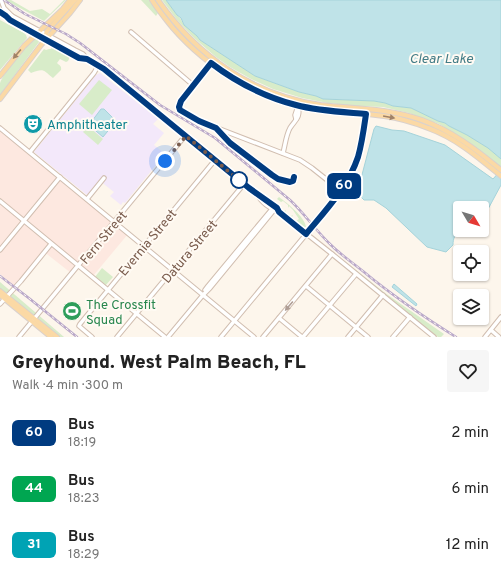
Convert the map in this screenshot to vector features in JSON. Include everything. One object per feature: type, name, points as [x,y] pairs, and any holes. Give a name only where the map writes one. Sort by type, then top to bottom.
[{"type":"main road","points":[[0,76],[20,51],[62,10],[70,0]]},
{"type":"main road","points":[[47,37],[48,30],[75,0]]},
{"type":"main road","points":[[0,100],[47,37],[80,0]]},
{"type":"main road","points":[[154,1],[212,62],[232,78],[272,98],[298,106],[366,114],[411,122],[430,128],[476,152]]},
{"type":"main road","points":[[212,62],[254,84],[286,97],[322,105],[395,113],[423,120],[451,134],[498,170],[501,176]]},
{"type":"main road","points":[[298,106],[300,100]]},
{"type":"main road","points":[[0,291],[5,298]]},
{"type":"main road","points":[[0,295],[57,337]]},
{"type":"main road","points":[[33,320],[51,337]]},
{"type":"street","points":[[1,0],[4,8],[12,16],[38,33]]},
{"type":"street","points":[[0,12],[10,20],[83,54],[87,59],[104,69],[257,194],[273,209]]},
{"type":"street","points":[[6,16],[12,16]]},
{"type":"street","points":[[131,32],[194,86]]},
{"type":"street","points":[[212,62],[181,101],[179,107],[182,111],[199,121],[283,153],[306,164],[341,190]]},
{"type":"street","points":[[30,152],[94,73],[98,66]]},
{"type":"street","points":[[283,153],[290,129],[296,121],[299,110],[298,106]]},
{"type":"street","points":[[221,337],[341,190],[358,157],[367,109]]},
{"type":"street","points":[[0,128],[254,337]]},
{"type":"street","name":"Fern Street","points":[[19,337],[186,136]]},
{"type":"street","name":"Evernia Street","points":[[92,337],[79,326],[81,322],[215,160]]},
{"type":"street","points":[[0,250],[60,177]]},
{"type":"street","points":[[87,200],[104,178]]},
{"type":"street","name":"Datura Street","points":[[118,337],[244,184]]},
{"type":"street","points":[[257,194],[260,200],[279,212],[434,337]]},
{"type":"street","points":[[0,202],[166,337],[203,295],[208,286],[273,209]]},
{"type":"street","points":[[0,304],[51,244]]},
{"type":"street","points":[[264,337],[332,254]]},
{"type":"street","points":[[279,318],[303,337],[356,274]]},
{"type":"street","points":[[306,286],[368,337]]},
{"type":"street","points":[[348,337],[383,295]]},
{"type":"street","points":[[393,337],[410,317]]},
{"type":"street","points":[[485,337],[501,317]]},
{"type":"street","points":[[491,330],[499,337]]},
{"type":"shaded area","points":[[100,73],[158,119],[153,124],[164,133],[154,145],[165,154],[125,203],[123,202],[121,205],[110,196],[114,192],[100,181],[87,195],[34,152],[96,75]]},
{"type":"shaded area","points":[[0,131],[128,234],[93,276],[78,264],[71,273],[43,251],[15,286],[0,274]]},
{"type":"green space","points":[[5,0],[11,0],[30,11],[42,9],[50,14],[64,0],[66,0],[44,21]]},
{"type":"green space","points":[[141,0],[149,0],[158,13],[156,16]]},
{"type":"green space","points":[[162,0],[166,0],[184,25],[200,40],[255,76],[323,99],[374,101],[393,106],[411,108],[445,123],[488,148],[501,159],[501,167],[462,138],[439,124],[409,113],[383,107],[328,103],[302,98],[273,89],[251,79],[216,57],[194,38],[177,20]]},
{"type":"green space","points":[[0,20],[24,33],[27,38],[0,70]]},
{"type":"green space","points":[[35,39],[39,42],[0,95],[0,83],[5,73],[21,53]]},
{"type":"green space","points":[[52,47],[69,56],[68,61],[66,62],[60,59],[57,63],[61,67],[61,70],[53,78],[41,70],[31,73],[28,70],[44,49],[51,49]]},
{"type":"green space","points":[[99,80],[112,90],[92,115],[79,104]]},
{"type":"green space","points":[[88,126],[103,139],[98,145],[83,132]]},
{"type":"green space","points":[[279,197],[291,206],[305,223],[306,227],[302,226],[279,207],[285,211],[286,210],[286,212],[291,216],[293,215],[292,217],[296,221],[299,219],[289,206],[288,208],[288,205],[277,199]]},
{"type":"green space","points":[[341,259],[385,293],[444,334],[441,337],[438,337]]},
{"type":"green space","points":[[102,268],[113,277],[105,286],[95,277]]},
{"type":"green space","points":[[0,282],[64,337],[59,337],[0,289]]},
{"type":"water","name":"Clear Lake","points":[[166,0],[501,0],[501,159],[488,148],[467,135],[445,123],[411,108],[393,106],[374,101],[323,99],[255,76],[200,40],[184,25],[181,18]]},
{"type":"water","points":[[101,109],[104,109],[116,121],[103,137],[89,125]]},
{"type":"water","points":[[376,126],[404,131],[445,145],[493,179],[501,170],[501,185],[489,207],[489,201],[453,201],[453,237],[454,237],[453,245],[446,252],[427,247],[386,208],[374,200],[364,200],[352,192],[358,190]]},
{"type":"water","points":[[394,284],[417,304],[416,306],[392,287]]},
{"type":"railway","points":[[4,0],[25,14],[66,34],[80,43],[160,105],[215,138],[290,200],[326,240],[343,256],[397,298],[456,337]]},
{"type":"railway","points":[[0,276],[77,337]]},
{"type":"bus line","name":"60","points":[[0,12],[10,20],[79,58],[87,59],[104,69],[249,188],[277,208],[279,212],[306,234],[336,198],[348,179],[358,157],[366,114],[298,106],[278,100],[240,82],[211,63],[181,101],[179,107],[180,110],[190,117],[216,128],[230,143],[276,178],[292,182],[294,177]]},
{"type":"place","name":"Amphitheater","points":[[33,124]]},
{"type":"place","name":"The Crossfit Squad","points":[[72,311]]},
{"type":"route","points":[[165,161],[186,136],[240,181],[239,180]]}]
